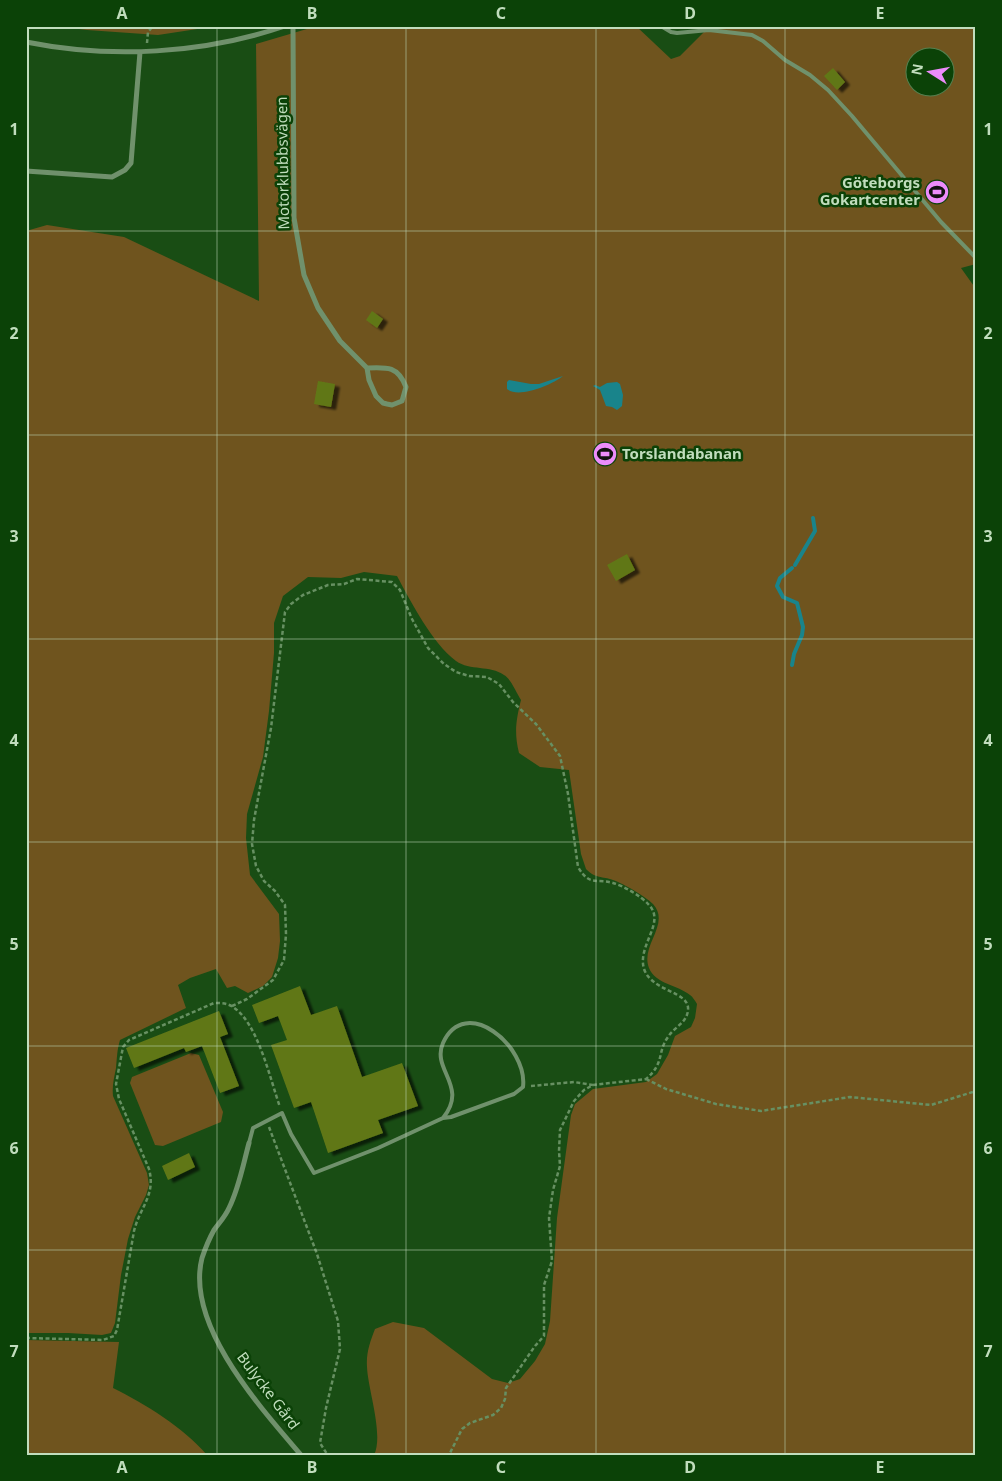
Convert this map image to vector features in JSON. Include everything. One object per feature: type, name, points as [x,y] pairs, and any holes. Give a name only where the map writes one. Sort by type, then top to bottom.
[{"type":"street","points":[[26,42],[70,49],[140,52],[216,44],[263,34],[285,26]]},
{"type":"street","name":"Motorklubbsvägen","points":[[293,26],[294,218],[304,275],[318,308],[340,342],[367,368]]},
{"type":"street","points":[[26,171],[112,177],[125,170],[131,163],[140,52]]},
{"type":"street","points":[[386,367],[394,369],[400,374],[406,387],[402,401],[392,405],[379,400],[372,391],[368,380],[367,368],[386,367]]},
{"type":"street","name":"Bulycke Gård","points":[[249,1143],[229,1209],[206,1245],[200,1274],[201,1295],[206,1316],[230,1364],[248,1390],[301,1455]]},
{"type":"lane","points":[[661,26],[677,33],[709,30],[752,35],[763,41],[785,60],[810,75],[828,90],[852,116],[941,222],[976,258]]},
{"type":"lane","points":[[249,1143],[253,1128],[282,1113],[291,1134],[314,1173],[378,1148],[443,1118],[451,1117],[514,1094],[522,1087],[523,1075],[510,1046],[498,1034],[483,1026],[472,1023],[458,1026],[448,1034],[442,1044],[441,1060],[453,1092],[452,1104],[443,1118]]},
{"type":"path","points":[[140,52],[146,44],[148,32],[154,26]]},
{"type":"path","points":[[232,1006],[247,999],[273,980],[284,960],[286,934],[284,905],[275,891],[264,881],[256,866],[252,844],[254,820],[271,728],[285,612],[303,595],[328,585],[344,584],[356,579],[392,582],[400,590],[412,619],[428,648],[444,664],[456,672],[469,676],[487,677],[499,684],[513,702],[536,724],[560,756],[568,794],[576,857],[582,874],[591,880],[612,882],[622,887],[647,903],[654,912],[655,921],[644,954],[644,968],[649,978],[656,985],[684,998],[688,1002],[688,1011],[684,1022],[668,1037],[658,1066],[646,1079]]},
{"type":"path","points":[[26,1338],[103,1340],[114,1336],[119,1323],[134,1230],[152,1188],[149,1169],[119,1099],[116,1084],[123,1047],[130,1040],[214,1003],[232,1006],[253,1029],[282,1113]]},
{"type":"path","points":[[522,1087],[574,1082],[594,1085],[646,1079],[666,1089],[716,1104],[761,1111],[850,1097],[931,1105],[976,1091]]},
{"type":"path","points":[[449,1455],[462,1428],[470,1423],[493,1415],[501,1408],[505,1399],[506,1388],[544,1336],[544,1285],[552,1261],[549,1218],[553,1190],[560,1166],[560,1130],[574,1101],[584,1090],[594,1085]]},
{"type":"path","points":[[267,1121],[317,1254],[338,1321],[340,1349],[320,1443],[327,1455]]},
{"type":"shaded area","points":[[55,26],[217,26],[158,35]]},
{"type":"shaded area","points":[[317,26],[636,26],[671,59],[680,56],[710,26],[976,26],[976,264],[961,268],[976,289],[976,1455],[374,1455],[377,1446],[377,1436],[368,1377],[367,1357],[375,1329],[393,1322],[424,1328],[492,1379],[508,1383],[520,1379],[535,1361],[545,1344],[550,1321],[557,1218],[571,1115],[575,1104],[593,1089],[646,1082],[657,1074],[668,1055],[675,1036],[691,1027],[695,1018],[697,1004],[685,992],[656,978],[649,968],[648,951],[659,919],[658,912],[653,904],[628,887],[613,880],[596,876],[586,869],[581,854],[569,770],[540,767],[519,753],[516,726],[521,700],[507,677],[493,670],[462,664],[447,653],[430,633],[397,576],[364,572],[341,578],[308,577],[283,596],[274,623],[274,653],[269,711],[263,757],[247,814],[246,838],[250,875],[279,914],[280,941],[278,958],[272,977],[263,986],[248,993],[235,986],[227,988],[216,969],[190,978],[178,985],[186,1008],[120,1040],[113,1082],[113,1096],[147,1173],[149,1185],[128,1239],[115,1323],[111,1333],[102,1335],[26,1333],[26,231],[47,225],[124,237],[259,301],[256,44]]},
{"type":"shaded area","points":[[191,1053],[199,1055],[223,1112],[221,1122],[163,1146],[155,1145],[130,1083],[132,1077]]},
{"type":"shaded area","points":[[26,1340],[119,1342],[113,1388],[163,1417],[187,1435],[207,1455],[26,1455]]},
{"type":"water","points":[[563,376],[543,387],[527,392],[512,392],[507,389],[507,382],[509,380],[539,384]]},
{"type":"water","points":[[617,382],[620,384],[623,395],[622,406],[617,410],[606,406],[600,390],[593,386],[600,387],[607,383]]},
{"type":"building","points":[[833,68],[845,82],[837,90],[824,76]]},
{"type":"building","points":[[372,311],[383,319],[377,328],[366,320]]},
{"type":"building","points":[[318,381],[335,384],[331,407],[314,404]]},
{"type":"building","points":[[627,554],[635,570],[616,581],[607,565]]},
{"type":"building","points":[[300,986],[311,1015],[337,1006],[362,1077],[402,1063],[418,1106],[378,1120],[383,1133],[328,1153],[311,1102],[294,1108],[271,1045],[287,1040],[278,1016],[259,1023],[252,1005]]},
{"type":"building","points":[[219,1011],[228,1034],[220,1037],[239,1086],[220,1093],[202,1046],[186,1052],[184,1048],[134,1068],[126,1048]]},
{"type":"building","points":[[189,1153],[195,1167],[168,1180],[162,1166]]},
{"type":"waterway","points":[[795,565],[815,531],[813,518]]},
{"type":"waterway","points":[[792,568],[780,578],[777,586],[783,597],[797,603],[803,627],[792,665]]},
{"type":"place","name":"Göteborgs Gokartcenter","points":[[937,192]]},
{"type":"place","name":"Torslandabanan","points":[[605,454]]}]
